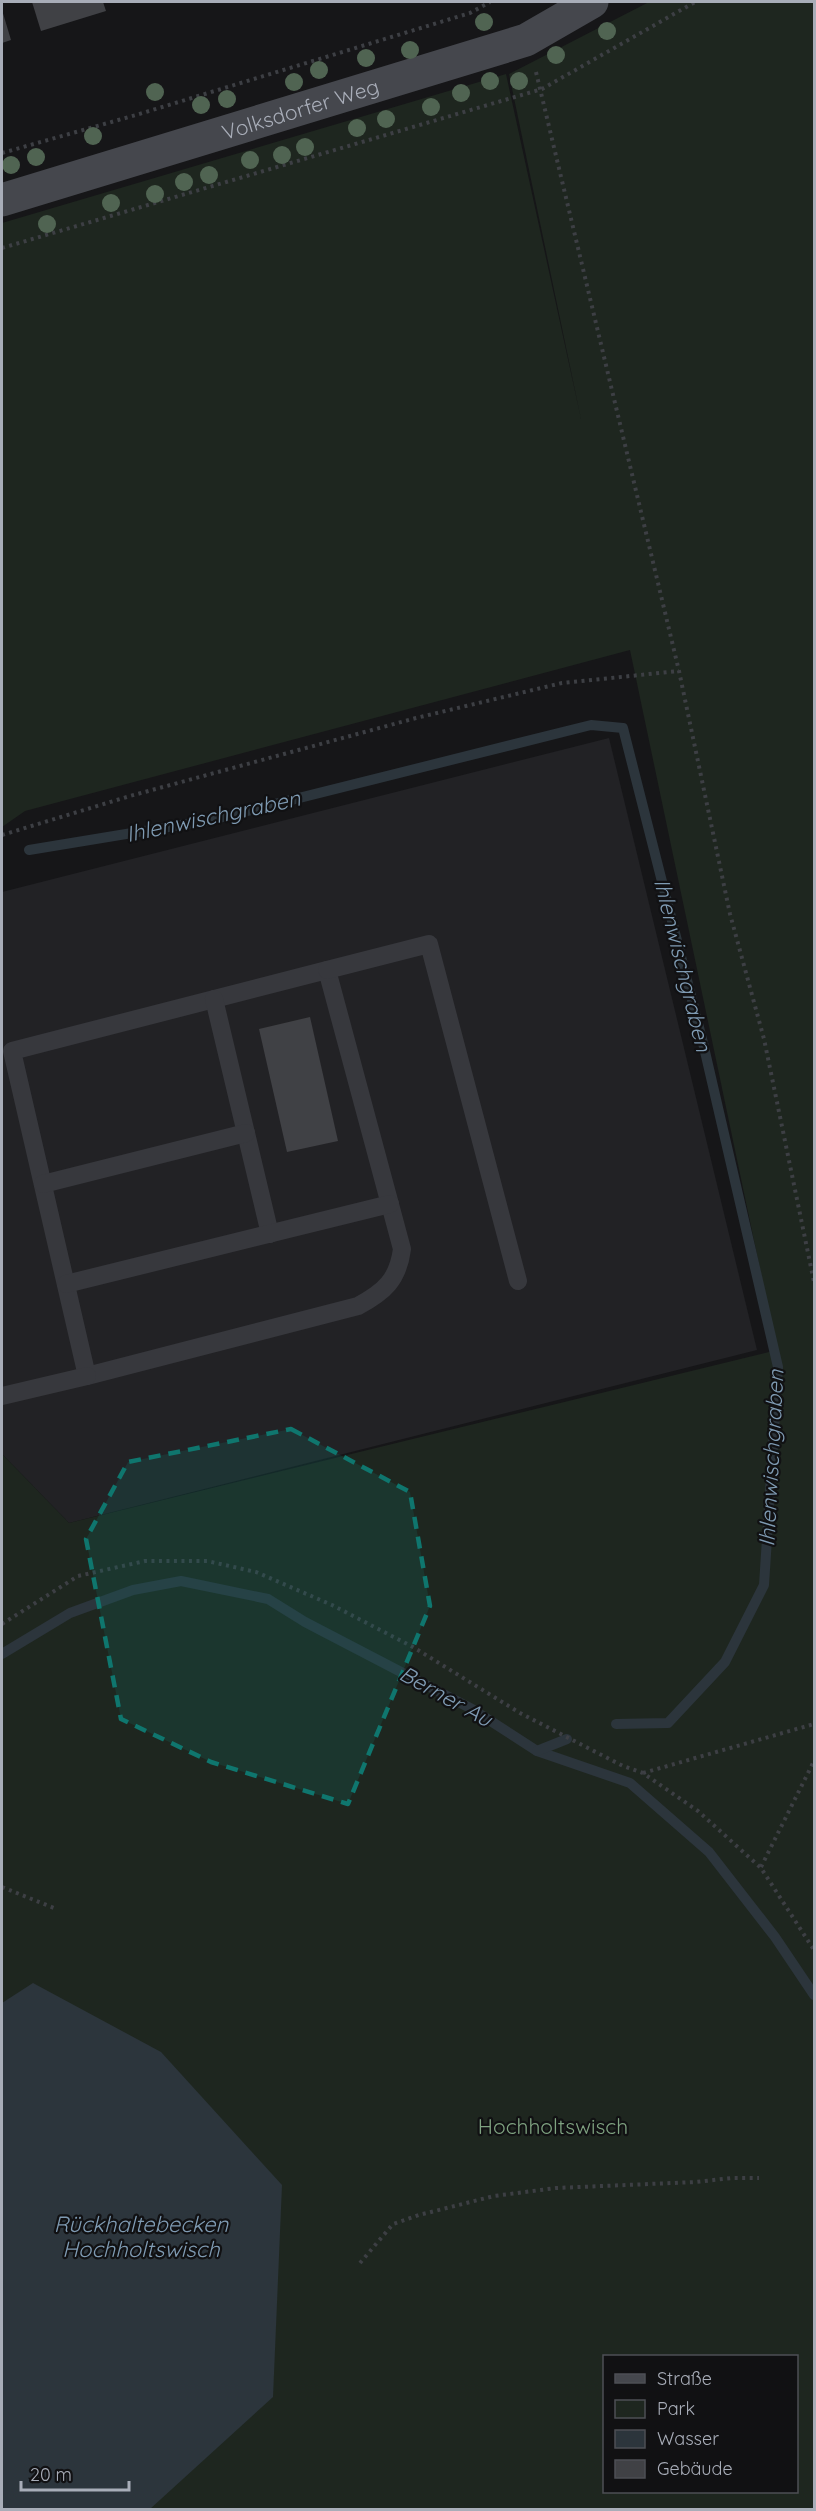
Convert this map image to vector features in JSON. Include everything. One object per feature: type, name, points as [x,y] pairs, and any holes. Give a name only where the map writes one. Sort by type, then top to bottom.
[{"type":"street","name":"Volksdorfer Weg","points":[[2,200],[525,40],[592,2]]},
{"type":"lane","points":[[87,1376],[12,1051],[429,944],[518,1281]]},
{"type":"lane","points":[[2,1396],[358,1306],[379,1295],[393,1277],[400,1265],[402,1249],[327,970]]},
{"type":"lane","points":[[214,999],[270,1234]]},
{"type":"lane","points":[[43,1185],[246,1133]]},
{"type":"lane","points":[[66,1284],[390,1204]]},
{"type":"path","points":[[2,153],[136,115],[448,20],[470,13],[490,2]]},
{"type":"path","points":[[2,248],[542,89],[694,2]]},
{"type":"path","points":[[525,40],[542,89],[680,671],[730,914],[764,1039],[814,1282]]},
{"type":"path","points":[[2,836],[130,796],[416,718],[551,685],[680,671]]},
{"type":"path","points":[[2,1624],[78,1576],[145,1561],[207,1561],[256,1572],[332,1605],[413,1647],[520,1713],[623,1766],[643,1773],[698,1811],[761,1868],[814,1950]]},
{"type":"path","points":[[643,1773],[814,1724]]},
{"type":"path","points":[[761,1868],[814,1761]]},
{"type":"path","points":[[2,1887],[54,1908]]},
{"type":"path","points":[[360,2263],[393,2224],[494,2196],[556,2188],[759,2178]]},
{"type":"highlighted area","points":[[291,1429],[410,1492],[430,1606],[348,1804],[211,1762],[121,1719],[86,1539],[128,1462]]},
{"type":"shaded area","points":[[609,738],[757,1350],[69,1523],[2,1454],[2,892]]},
{"type":"green space","name":"Hochholtswisch","points":[[649,2],[814,2],[814,2509],[2,2509],[2,1454],[69,1523],[777,1350],[630,650],[25,811],[2,827],[2,223],[506,74],[581,419],[509,74]]},
{"type":"water","name":"Rückhaltebecken Hochholtswisch","points":[[33,1983],[161,2052],[282,2185],[273,2397],[150,2509],[2,2509],[2,2003]]},
{"type":"building","points":[[32,2],[103,2],[106,11],[41,31]]},
{"type":"building","points":[[2,10],[11,40],[2,43]]},
{"type":"building","points":[[310,1017],[338,1141],[287,1152],[259,1029]]},
{"type":"waterway","name":"Ihlenwischgraben","points":[[29,850],[211,820],[591,725],[623,728],[703,1043],[778,1367],[764,1585],[725,1662],[668,1723],[616,1724]]},
{"type":"waterway","name":"Berner Au","points":[[2,1654],[70,1613],[133,1590],[181,1581],[268,1599],[305,1622],[472,1709],[537,1751],[630,1783],[709,1852],[775,1937],[814,1995]]},
{"type":"waterway","points":[[537,1751],[567,1739]]}]
